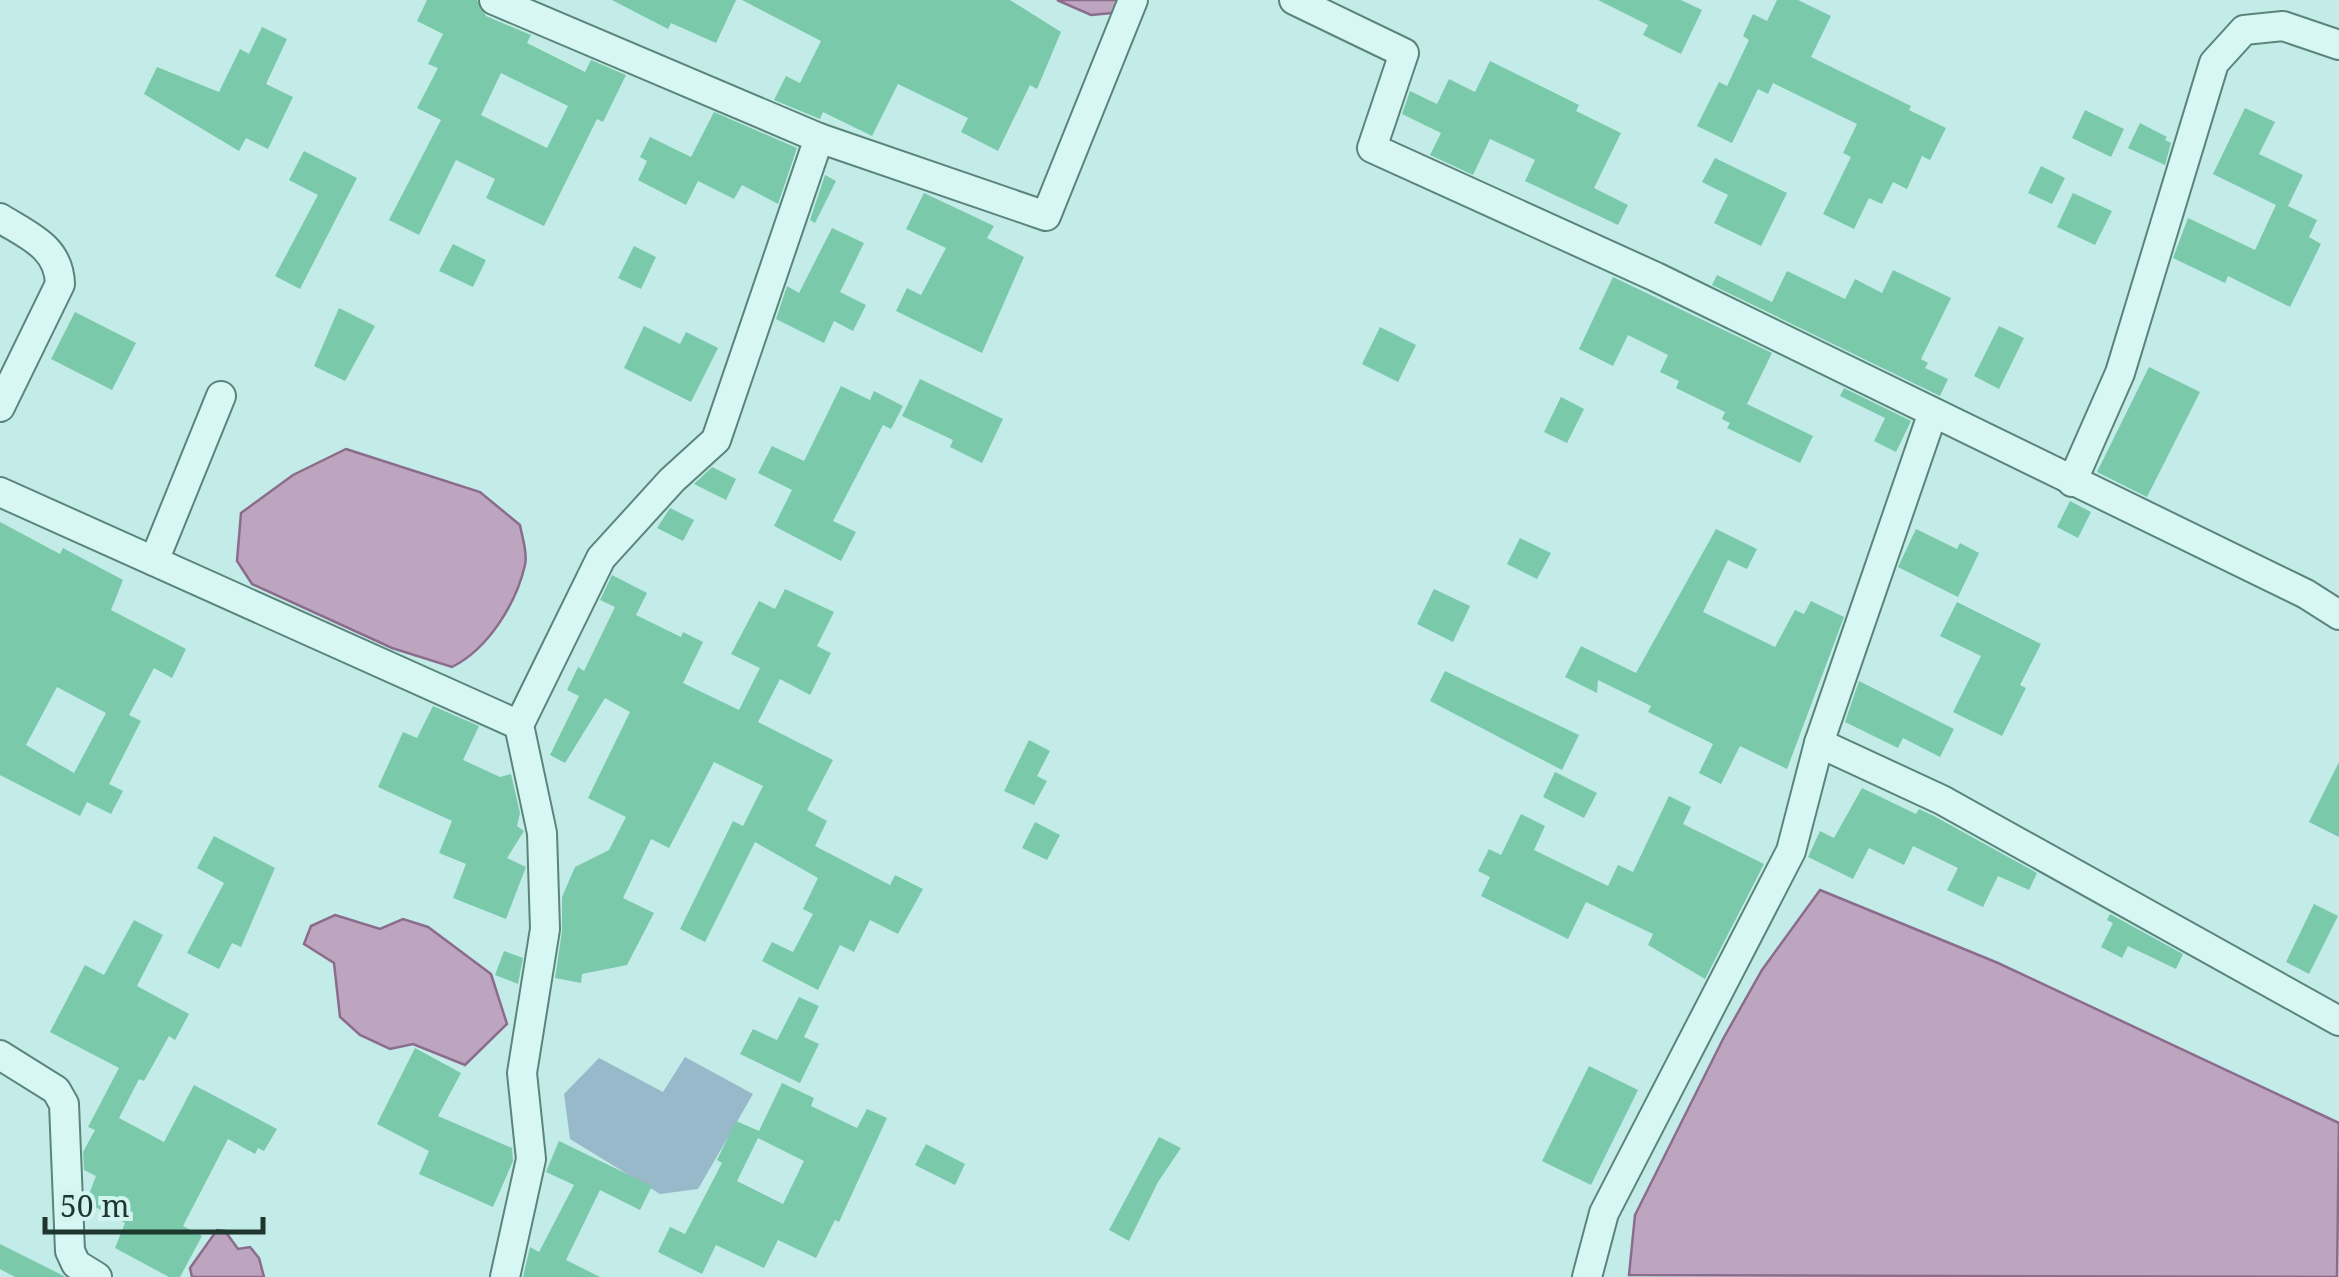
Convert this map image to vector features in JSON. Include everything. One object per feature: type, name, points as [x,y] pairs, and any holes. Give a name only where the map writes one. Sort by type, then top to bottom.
[{"type":"street","points":[[494,0],[819,138],[1046,216],[1133,0]]},
{"type":"street","points":[[1294,0],[1404,53],[1372,148],[1656,277],[1932,415],[2306,594],[2339,615]]},
{"type":"street","points":[[2072,482],[2120,373],[2214,63],[2244,30],[2283,26],[2339,45]]},
{"type":"street","points":[[505,1277],[532,1158],[522,1074],[546,929],[542,833],[519,725],[601,558],[716,440],[819,138]]},
{"type":"street","points":[[0,218],[47,246],[60,265],[60,284],[0,407]]},
{"type":"street","points":[[154,562],[221,396]]},
{"type":"street","points":[[1587,1277],[1604,1213],[1791,851],[1818,744],[1932,415]]},
{"type":"street","points":[[0,492],[519,725]]},
{"type":"street","points":[[1818,744],[1942,800],[2339,1021]]},
{"type":"street","points":[[0,1054],[56,1090],[64,1104],[70,1250],[76,1264],[97,1277]]},
{"type":"shaded area","points":[[1057,0],[1128,0],[1123,12],[1091,15]]},
{"type":"shaded area","points":[[346,449],[480,492],[520,525],[526,560],[515,595],[489,637],[452,667],[392,648],[252,584],[237,561],[241,513],[293,475]]},
{"type":"shaded area","points":[[1820,890],[1998,963],[2339,1123],[2337,1277],[1629,1275],[1635,1215],[1762,970]]},
{"type":"shaded area","points":[[335,915],[380,929],[403,919],[428,927],[491,974],[507,1024],[465,1065],[413,1044],[390,1049],[360,1035],[340,1017],[334,963],[304,944],[311,926]]},
{"type":"shaded area","points":[[685,1057],[753,1094],[698,1189],[660,1194],[570,1139],[564,1094],[599,1058],[663,1092]]},
{"type":"shaded area","points":[[217,1230],[225,1231],[238,1249],[250,1247],[259,1258],[264,1277],[192,1277],[190,1268]]},
{"type":"building","points":[[427,0],[477,0],[486,16],[531,35],[527,43],[585,72],[591,60],[626,75],[603,122],[597,119],[544,226],[486,198],[495,179],[456,160],[419,235],[389,220],[441,120],[417,108],[438,68],[428,64],[443,34],[417,21]],"holes":[[[501,73],[568,106],[547,148],[481,115]]]},
{"type":"building","points":[[612,0],[736,0],[716,43],[671,23],[668,29]]},
{"type":"building","points":[[742,0],[1010,0],[1061,32],[1037,89],[1030,85],[998,151],[961,132],[968,118],[898,84],[872,136],[823,112],[820,119],[774,100],[786,76],[800,83],[821,41]]},
{"type":"building","points":[[1598,0],[1681,0],[1702,10],[1681,54],[1643,35],[1648,25]]},
{"type":"building","points":[[1777,0],[1798,0],[1831,16],[1811,57],[1911,106],[1909,110],[1946,128],[1930,160],[1922,156],[1907,189],[1893,182],[1882,204],[1869,198],[1854,229],[1823,214],[1851,157],[1843,153],[1857,124],[1773,83],[1768,94],[1758,89],[1732,143],[1697,126],[1719,82],[1727,86],[1749,40],[1743,36],[1753,14],[1767,21]]},
{"type":"building","points":[[262,27],[287,39],[266,84],[293,97],[268,149],[246,138],[239,151],[144,94],[157,67],[219,92],[240,49],[249,54]]},
{"type":"building","points":[[1490,61],[1579,105],[1576,111],[1621,133],[1594,188],[1628,205],[1618,225],[1525,181],[1535,160],[1490,139],[1473,175],[1430,155],[1441,133],[1402,114],[1410,91],[1437,104],[1449,79],[1475,92]]},
{"type":"building","points":[[2245,108],[2275,122],[2259,154],[2303,175],[2288,206],[2317,220],[2309,237],[2321,244],[2290,307],[2228,276],[2225,283],[2173,258],[2188,218],[2255,250],[2276,205],[2213,174]]},
{"type":"building","points":[[2085,110],[2124,129],[2111,157],[2072,138]]},
{"type":"building","points":[[714,112],[797,148],[778,204],[742,185],[734,199],[698,181],[686,205],[638,180],[647,161],[640,157],[650,137],[691,157]]},
{"type":"building","points":[[2140,123],[2171,143],[2165,165],[2128,148]]},
{"type":"building","points":[[304,151],[357,178],[300,289],[275,276],[318,195],[289,180]]},
{"type":"building","points":[[1715,158],[1787,193],[1761,246],[1714,223],[1728,195],[1702,182]]},
{"type":"building","points":[[2041,166],[2065,178],[2052,204],[2028,193]]},
{"type":"building","points":[[825,175],[836,181],[815,223],[810,220]]},
{"type":"building","points":[[924,193],[994,226],[987,238],[1024,257],[982,353],[896,311],[907,288],[921,295],[946,248],[906,229]]},
{"type":"building","points":[[2073,193],[2112,211],[2095,245],[2057,227]]},
{"type":"building","points":[[832,228],[864,243],[840,292],[866,305],[853,331],[834,321],[824,343],[776,319],[787,286],[799,293]]},
{"type":"building","points":[[453,244],[486,260],[473,287],[439,271]]},
{"type":"building","points":[[634,246],[656,257],[641,289],[618,278]]},
{"type":"building","points":[[1893,270],[1951,298],[1921,359],[1928,363],[1925,368],[1948,379],[1940,396],[1712,285],[1717,275],[1772,302],[1787,271],[1845,299],[1855,279],[1882,293]]},
{"type":"building","points":[[1613,277],[1772,353],[1747,404],[1813,436],[1800,463],[1727,428],[1730,423],[1722,419],[1725,412],[1676,388],[1679,381],[1660,372],[1668,355],[1628,335],[1613,366],[1579,349]]},
{"type":"building","points":[[339,308],[375,326],[345,381],[314,366]]},
{"type":"building","points":[[75,312],[136,343],[112,390],[51,359]]},
{"type":"building","points":[[644,326],[680,344],[686,332],[718,348],[691,402],[624,368]]},
{"type":"building","points":[[1999,326],[2024,338],[1999,389],[1974,376]]},
{"type":"building","points":[[1380,327],[1416,345],[1398,382],[1362,364]]},
{"type":"building","points":[[2149,367],[2200,392],[2147,497],[2097,472]]},
{"type":"building","points":[[920,379],[1003,419],[982,463],[950,447],[953,440],[902,416]]},
{"type":"building","points":[[841,386],[870,400],[874,391],[903,406],[891,429],[883,425],[833,521],[856,532],[841,561],[774,526],[792,490],[758,473],[772,446],[804,461]]},
{"type":"building","points":[[1844,388],[1911,421],[1896,452],[1874,441],[1885,418],[1840,396]]},
{"type":"building","points":[[1561,397],[1584,409],[1567,443],[1544,432]]},
{"type":"building","points":[[712,467],[736,479],[726,500],[694,484]]},
{"type":"building","points":[[2070,501],[2091,512],[2078,538],[2057,527]]},
{"type":"building","points":[[670,508],[694,520],[683,541],[657,528]]},
{"type":"building","points":[[0,522],[60,554],[63,548],[123,580],[111,610],[186,649],[172,678],[154,668],[129,715],[141,721],[109,784],[123,791],[111,814],[87,802],[80,816],[0,775]],"holes":[[[57,687],[106,713],[74,773],[26,745]]]},
{"type":"building","points":[[1716,529],[1757,549],[1747,569],[1728,560],[1703,612],[1775,647],[1795,610],[1804,614],[1811,601],[1844,617],[1787,769],[1740,746],[1721,784],[1699,773],[1713,744],[1648,712],[1651,706],[1598,680],[1597,693],[1565,677],[1581,646],[1636,673]]},
{"type":"building","points":[[1916,529],[1957,549],[1960,543],[1979,553],[1958,597],[1898,567]]},
{"type":"building","points":[[1520,538],[1551,553],[1537,579],[1507,564]]},
{"type":"building","points":[[612,575],[647,593],[636,615],[681,637],[683,632],[703,642],[683,683],[739,710],[760,668],[731,654],[759,601],[775,609],[785,589],[834,612],[817,646],[831,653],[810,695],[780,679],[758,722],[833,760],[807,810],[827,821],[815,846],[890,885],[895,875],[923,889],[898,934],[870,920],[854,952],[840,945],[818,990],[762,961],[772,942],[793,952],[813,914],[803,909],[818,878],[755,842],[705,942],[680,929],[733,821],[743,826],[763,786],[714,762],[669,848],[651,839],[623,898],[654,913],[627,965],[582,974],[581,983],[555,978],[562,897],[575,867],[609,850],[626,817],[588,798],[630,712],[605,698],[565,763],[550,755],[579,696],[567,690],[578,667],[584,671],[615,607],[600,600]]},
{"type":"building","points":[[1434,589],[1470,606],[1453,642],[1417,624]]},
{"type":"building","points":[[1957,602],[2041,644],[2020,685],[2026,688],[2002,736],[1953,712],[1981,656],[1940,636]]},
{"type":"building","points":[[1445,671],[1579,735],[1562,770],[1430,701]]},
{"type":"building","points":[[1859,681],[1954,729],[1940,757],[1903,738],[1898,748],[1845,722]]},
{"type":"building","points":[[433,706],[479,726],[463,760],[500,777],[511,774],[520,813],[517,826],[524,831],[507,858],[526,867],[506,919],[453,898],[466,864],[439,853],[452,821],[378,787],[403,732],[417,738]]},
{"type":"building","points":[[1029,740],[1050,751],[1037,776],[1047,781],[1034,805],[1004,791]]},
{"type":"building","points":[[2339,762],[2339,837],[2309,822]]},
{"type":"building","points":[[1555,772],[1597,793],[1584,818],[1543,797]]},
{"type":"building","points":[[1862,788],[1916,814],[1919,809],[1934,816],[2037,873],[2029,890],[1998,876],[1983,907],[1947,890],[1958,868],[1913,846],[1904,865],[1869,848],[1853,879],[1808,857],[1820,831],[1834,838]]},
{"type":"building","points":[[1669,796],[1691,807],[1683,824],[1764,864],[1705,979],[1648,945],[1653,934],[1586,902],[1568,939],[1481,896],[1490,877],[1478,871],[1489,849],[1501,855],[1521,814],[1545,826],[1534,850],[1608,886],[1618,865],[1633,872]]},
{"type":"building","points":[[1035,822],[1060,835],[1047,860],[1022,848]]},
{"type":"building","points":[[214,836],[275,868],[241,947],[232,943],[219,969],[187,953],[224,883],[197,868]]},
{"type":"building","points":[[2314,904],[2338,916],[2309,974],[2286,962]]},
{"type":"building","points":[[2110,914],[2183,954],[2176,969],[2128,946],[2122,958],[2101,947],[2113,923],[2107,920]]},
{"type":"building","points":[[134,920],[163,935],[137,986],[189,1014],[175,1040],[169,1036],[144,1081],[139,1079],[119,1118],[164,1142],[194,1085],[277,1129],[264,1151],[258,1148],[255,1154],[228,1139],[183,1226],[202,1236],[180,1277],[169,1277],[115,1248],[125,1223],[86,1202],[96,1176],[84,1170],[83,1152],[95,1130],[88,1127],[119,1068],[50,1032],[85,965],[104,975]]},
{"type":"building","points":[[504,951],[523,958],[518,984],[495,975]]},
{"type":"building","points":[[799,997],[819,1006],[804,1037],[819,1044],[800,1083],[740,1054],[753,1029],[777,1040]]},
{"type":"building","points":[[415,1048],[461,1073],[438,1116],[512,1148],[513,1161],[493,1207],[419,1174],[429,1151],[377,1124]]},
{"type":"building","points":[[1589,1066],[1638,1090],[1591,1185],[1542,1161]]},
{"type":"building","points":[[782,1083],[814,1098],[811,1106],[857,1128],[867,1109],[887,1118],[839,1222],[835,1220],[816,1258],[778,1240],[764,1268],[716,1245],[702,1274],[658,1252],[670,1227],[685,1234],[722,1163],[717,1160],[736,1121],[759,1131]],"holes":[[[758,1138],[804,1161],[783,1204],[737,1181]]]},
{"type":"building","points":[[1159,1137],[1181,1148],[1158,1182],[1129,1241],[1109,1230]]},
{"type":"building","points":[[559,1141],[652,1186],[640,1210],[600,1190],[566,1260],[600,1277],[523,1277],[530,1247],[539,1252],[574,1185],[546,1172]]},
{"type":"building","points":[[926,1144],[965,1164],[955,1185],[915,1165]]},
{"type":"building","points":[[0,1244],[65,1277],[15,1277],[0,1269]]}]
